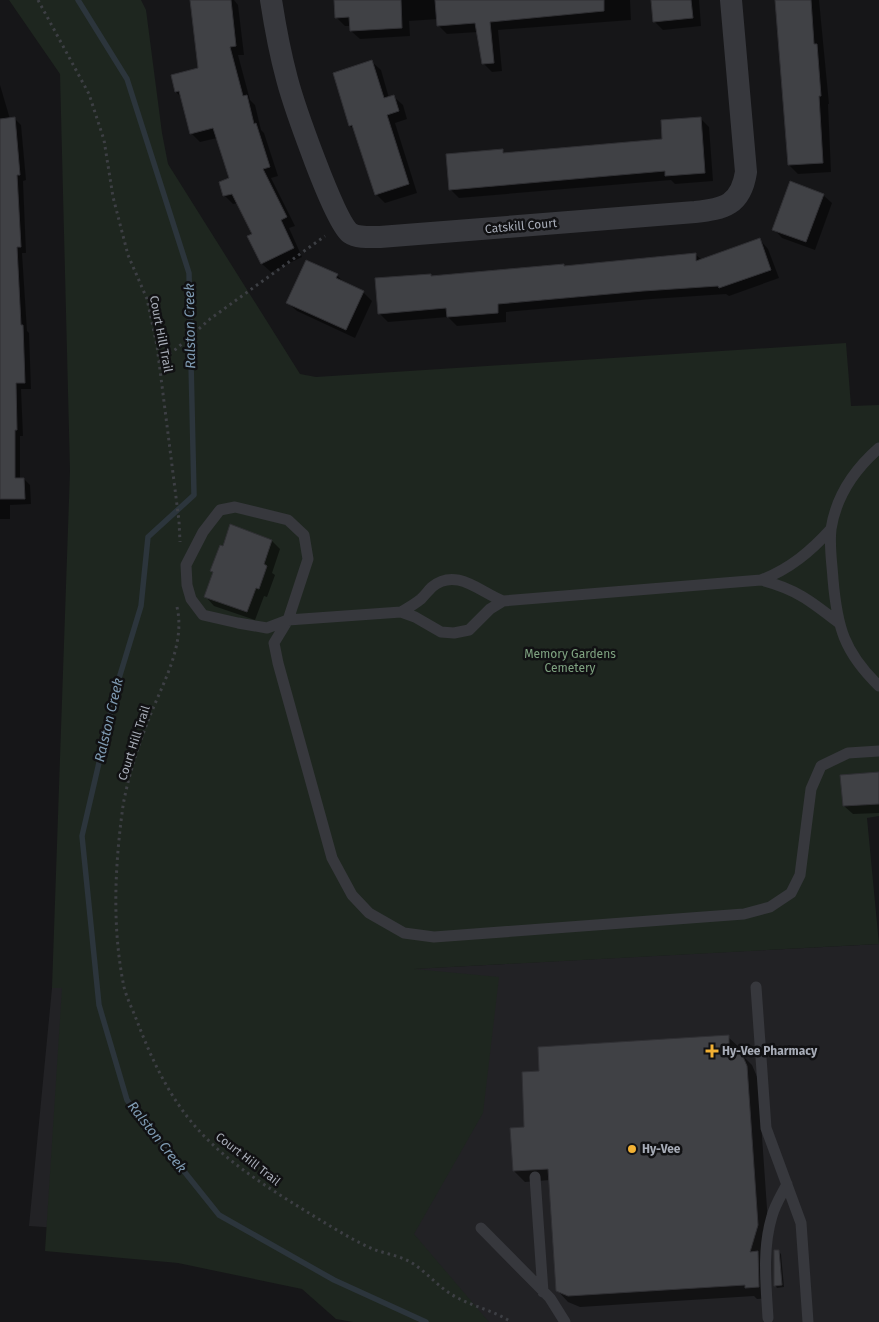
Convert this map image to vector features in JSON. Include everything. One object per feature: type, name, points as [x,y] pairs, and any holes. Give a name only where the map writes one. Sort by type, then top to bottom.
[{"type":"street","name":"Catskill Court","points":[[271,0],[287,79],[306,137],[335,211],[342,226],[350,234],[380,237],[695,212],[719,209],[733,201],[742,188],[746,172],[731,0]]},
{"type":"lane","points":[[879,448],[862,463],[846,487],[831,528],[830,545],[838,623],[847,646],[866,673],[879,686]]},
{"type":"lane","points":[[831,528],[814,548],[793,564],[777,574],[761,580],[504,601],[490,609],[468,630],[454,633],[441,632],[415,616],[401,612],[288,620],[267,628],[238,623],[203,614],[191,599],[187,584],[186,565],[203,532],[220,510],[235,507],[288,520],[304,535],[308,559],[288,620],[274,643],[278,663],[332,858],[352,895],[369,913],[404,933],[434,937],[453,936],[744,914],[770,907],[791,893],[800,875],[811,789],[821,766],[848,753],[879,751]]},
{"type":"lane","points":[[401,612],[415,603],[432,587],[449,579],[463,581],[504,601]]},
{"type":"lane","points":[[761,580],[781,585],[796,592],[838,623]]},
{"type":"lane","points":[[756,987],[766,1128],[801,1224],[808,1322]]},
{"type":"lane","points":[[535,1177],[543,1292]]},
{"type":"lane","points":[[768,1318],[767,1243],[772,1216],[787,1184]]},
{"type":"lane","points":[[481,1228],[550,1298],[565,1322]]},
{"type":"path","name":"Court Hill Trail","points":[[38,0],[89,94],[104,140],[114,197],[128,255],[147,299],[159,362],[179,521],[181,540],[177,549]]},
{"type":"path","points":[[159,362],[210,319],[325,236]]},
{"type":"path","name":"Court Hill Trail","points":[[175,600],[179,615],[176,648],[166,679],[147,722],[124,803],[115,893],[117,940],[123,984],[150,1057],[170,1094],[182,1111],[204,1136],[254,1178],[343,1234],[372,1248],[410,1262],[454,1297],[511,1322]]},
{"type":"shaded area","points":[[879,944],[879,1322],[394,1322],[328,1246],[29,1226],[52,988]]},
{"type":"green space","name":"Memory Gardens Cemetery","points":[[9,0],[141,0],[146,10],[162,133],[168,164],[300,374],[316,377],[846,343],[851,406],[879,405],[879,816],[867,818],[879,944],[414,969],[499,977],[483,1113],[414,1234],[489,1322],[353,1322],[336,1319],[302,1289],[178,1263],[45,1251],[62,988],[52,988],[70,471],[60,74]]},
{"type":"building","points":[[190,0],[231,0],[236,46],[230,47],[243,96],[247,95],[254,124],[256,123],[270,167],[263,169],[287,217],[281,220],[294,248],[261,264],[247,236],[252,234],[232,194],[223,196],[219,182],[229,178],[213,128],[190,134],[179,91],[175,92],[171,75],[198,68]]},
{"type":"building","points":[[334,0],[401,0],[402,28],[350,31],[349,17],[335,18]]},
{"type":"building","points":[[435,0],[604,0],[604,11],[490,22],[494,63],[482,64],[475,23],[437,26]]},
{"type":"building","points":[[651,0],[691,0],[693,18],[653,22]]},
{"type":"building","points":[[775,0],[811,0],[814,44],[817,44],[821,96],[819,96],[823,163],[788,165]]},
{"type":"building","points":[[372,60],[384,98],[394,95],[399,111],[387,115],[409,184],[375,195],[352,125],[349,126],[333,73]]},
{"type":"building","points":[[15,117],[20,175],[17,175],[21,247],[17,247],[25,383],[16,383],[15,478],[24,478],[25,499],[0,499],[0,119]]},
{"type":"building","points":[[701,117],[705,173],[665,176],[665,171],[449,190],[446,154],[503,149],[503,153],[662,139],[661,120]]},
{"type":"building","points":[[790,181],[824,194],[806,242],[772,230]]},
{"type":"building","points":[[760,238],[771,270],[719,288],[718,286],[643,291],[498,304],[498,313],[447,317],[446,308],[378,314],[375,278],[431,274],[431,276],[564,264],[564,266],[696,253],[696,261]]},
{"type":"building","points":[[306,260],[338,274],[336,278],[364,291],[346,330],[286,303]]},
{"type":"building","points":[[230,524],[272,540],[264,564],[267,566],[259,589],[256,588],[247,612],[204,597],[213,572],[210,571],[220,545],[223,546]]},
{"type":"building","points":[[879,772],[879,804],[843,806],[840,775]]},
{"type":"building","name":"Hy-Vee","points":[[729,1035],[729,1053],[741,1052],[747,1066],[758,1225],[750,1252],[758,1251],[759,1287],[745,1288],[745,1285],[568,1296],[556,1291],[548,1169],[513,1171],[510,1128],[524,1127],[522,1072],[539,1071],[538,1047]]},
{"type":"building","points":[[774,1250],[779,1250],[782,1285],[774,1286]]},
{"type":"waterway","name":"Ralston Creek","points":[[78,0],[127,79],[189,273],[194,495],[148,537],[141,606],[117,685],[82,836],[99,1005],[127,1100],[219,1215],[334,1280],[426,1322]]},
{"type":"place","name":"Hy-Vee Pharmacy","points":[[712,1051]]},
{"type":"place","name":"Hy-Vee","points":[[632,1149]]}]
